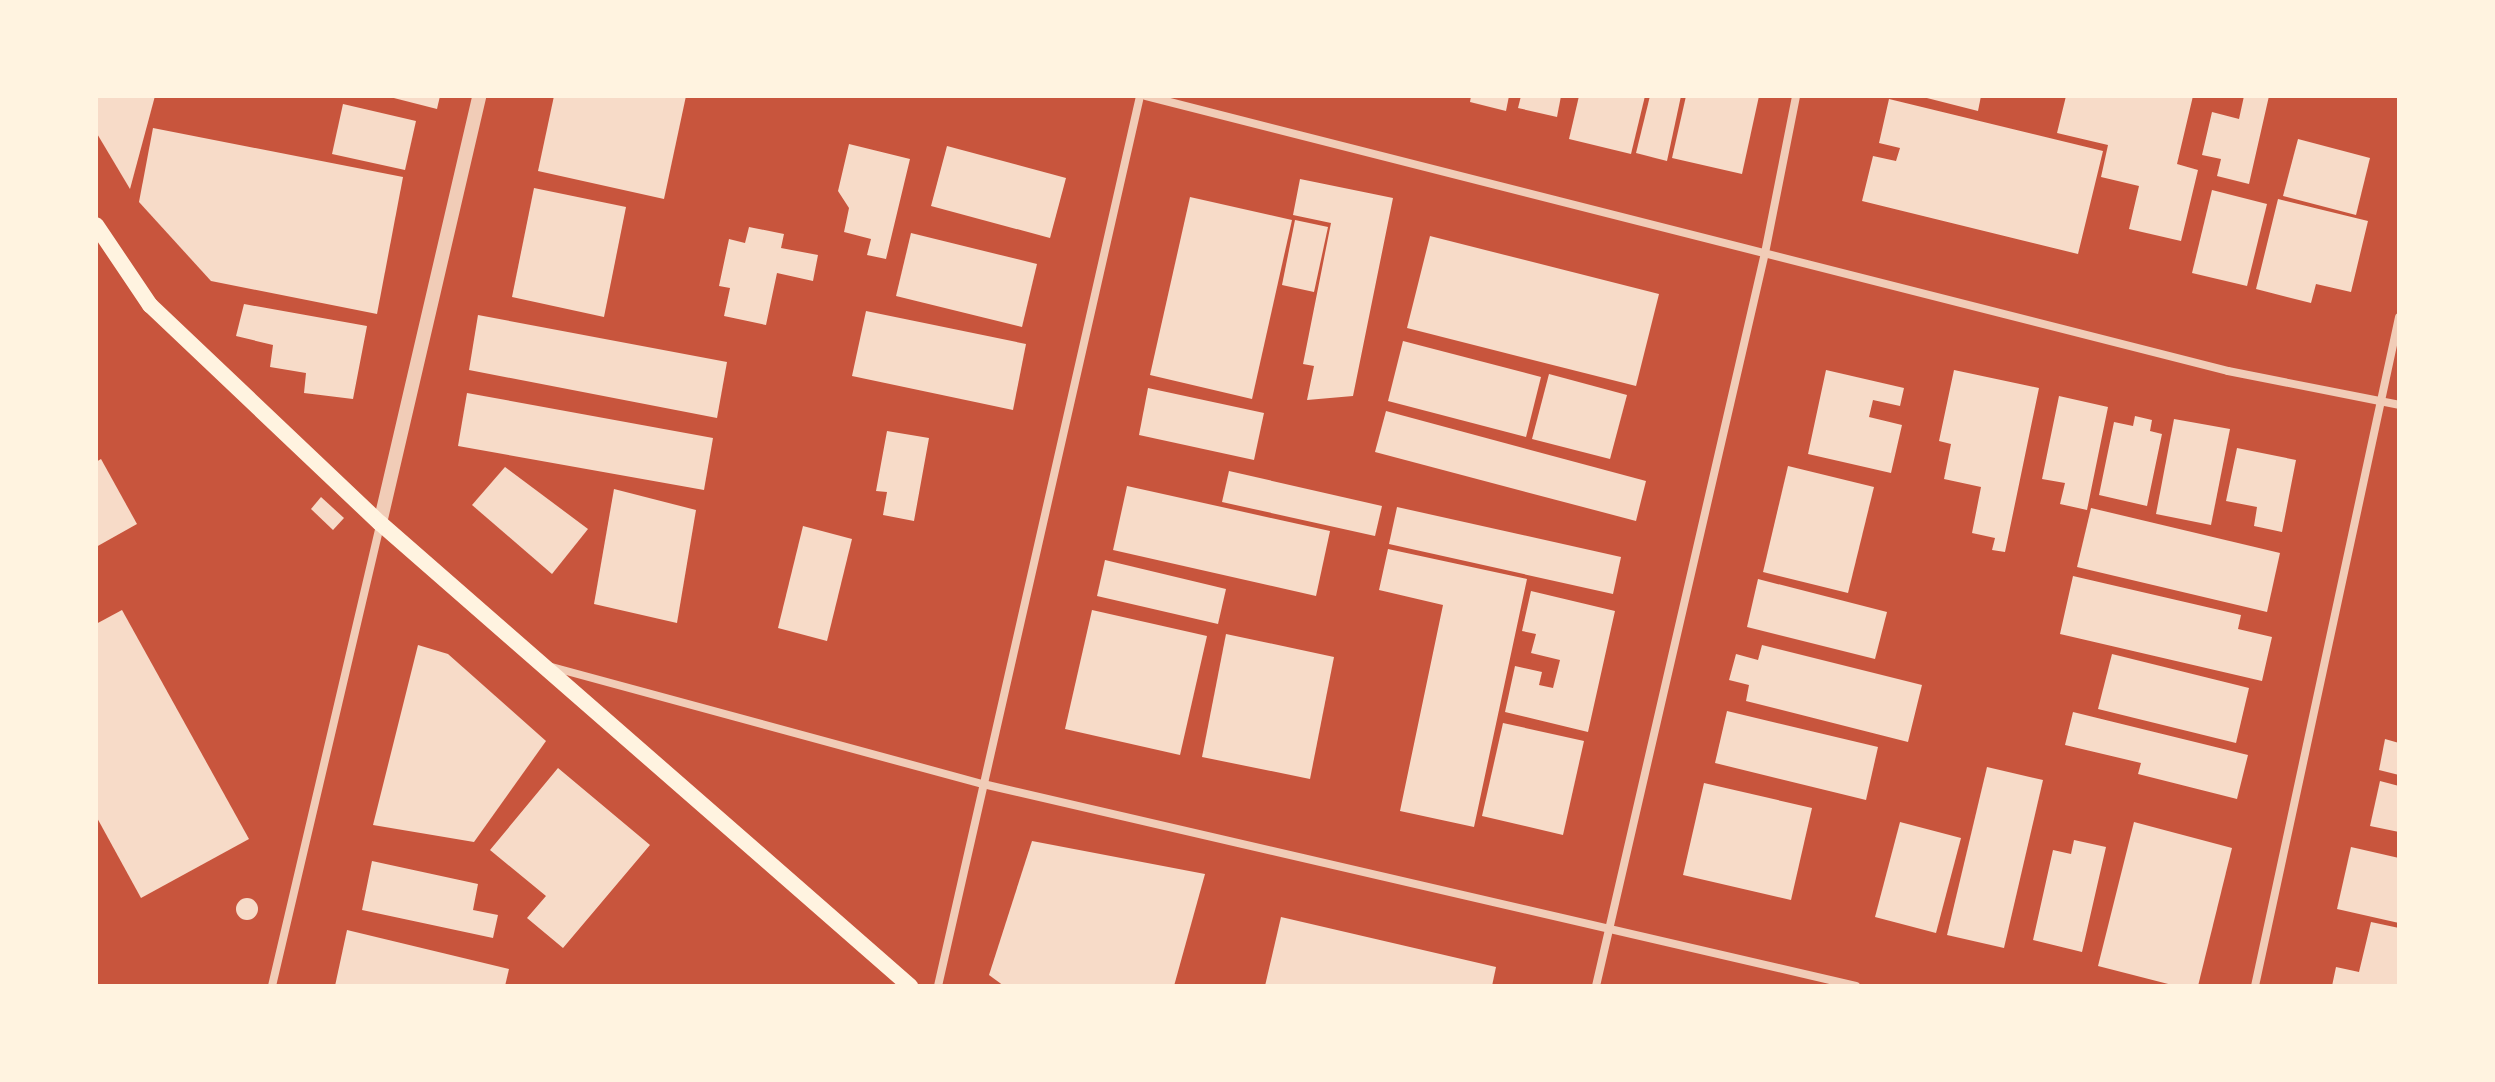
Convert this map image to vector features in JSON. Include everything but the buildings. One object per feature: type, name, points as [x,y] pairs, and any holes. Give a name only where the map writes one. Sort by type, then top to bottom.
[{"type":"main road","points":[[96,225],[150,305],[380,523],[910,986]]},
{"type":"street","points":[[272,986],[479,96]]},
{"type":"street","points":[[938,986],[1140,96]]},
{"type":"street","points":[[1146,96],[2228,371],[2399,405]]},
{"type":"street","points":[[1596,986],[1765,253],[1796,96]]},
{"type":"street","points":[[2255,986],[2399,317]]},
{"type":"street","points":[[543,664],[983,784],[1856,986]]}]
